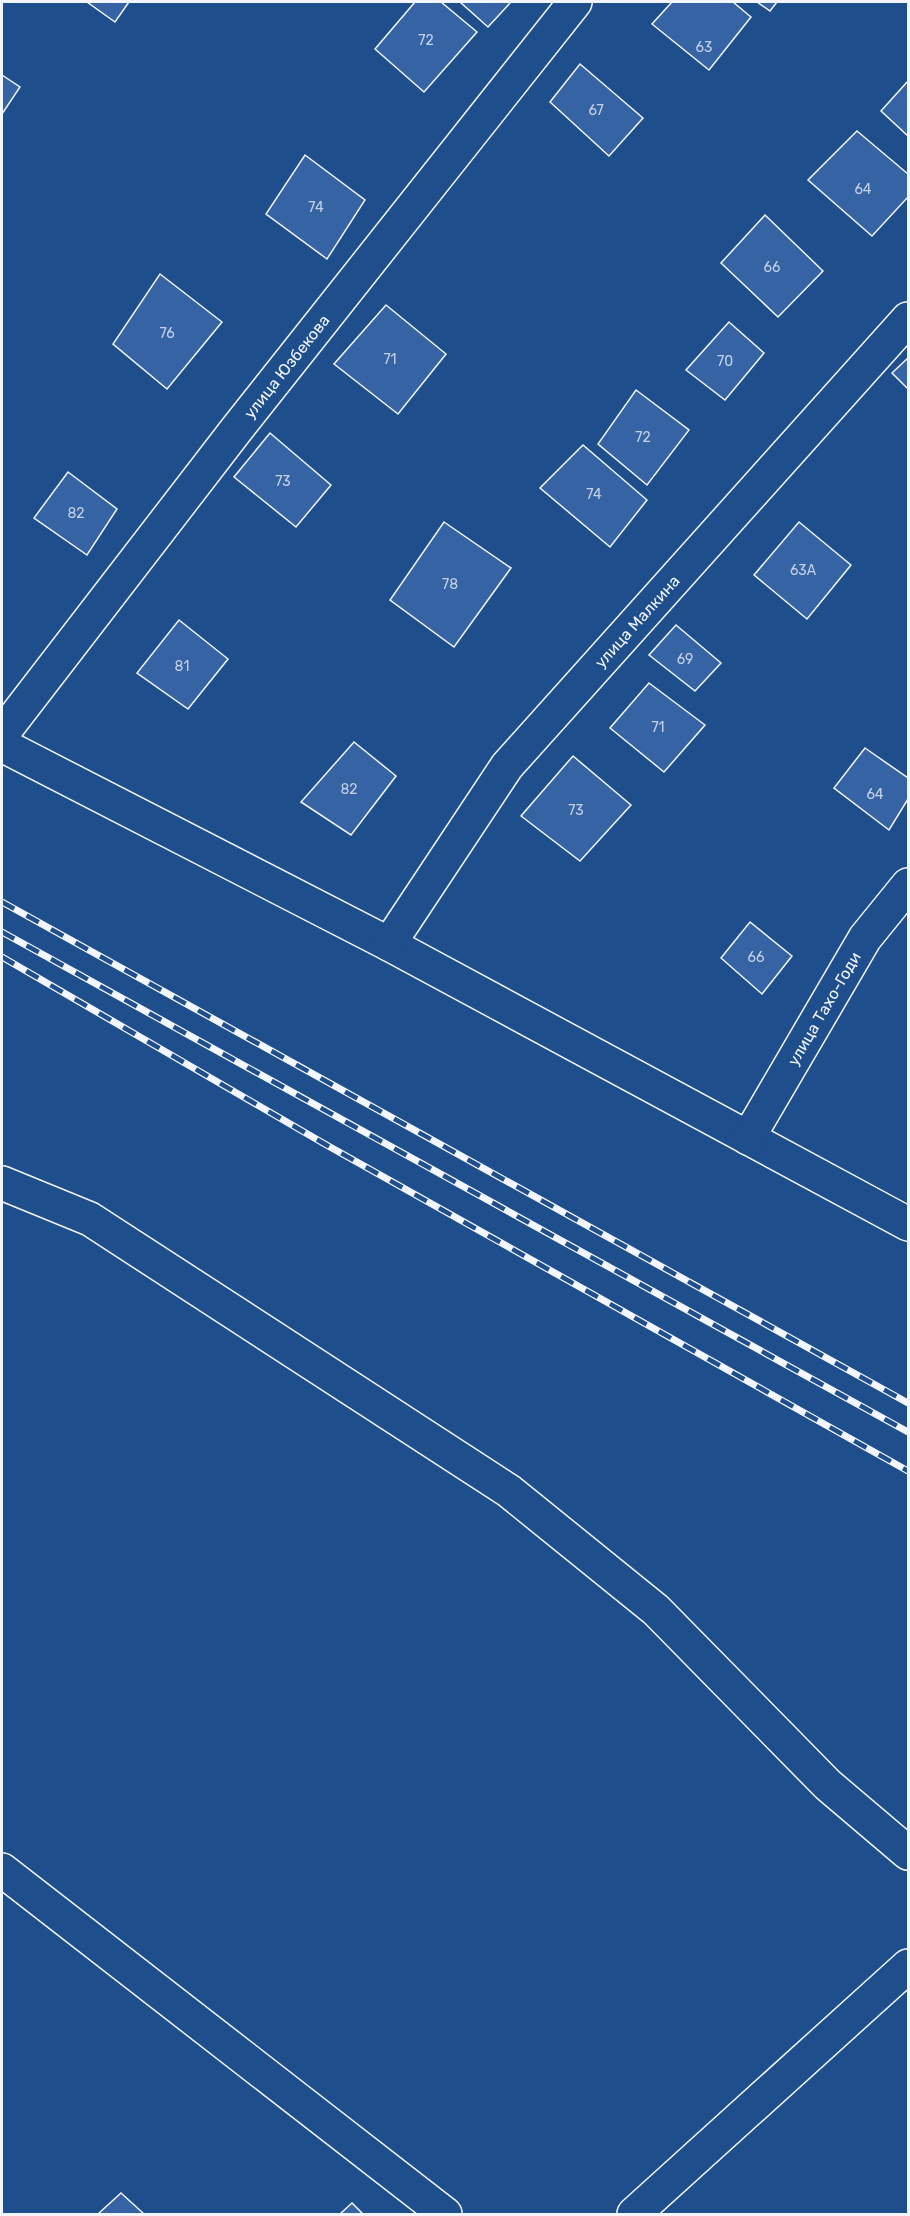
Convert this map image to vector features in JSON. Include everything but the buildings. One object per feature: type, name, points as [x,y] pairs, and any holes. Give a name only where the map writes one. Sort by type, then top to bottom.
[{"type":"street","name":"улица Юзбекова","points":[[2,734],[243,421],[575,2]]},
{"type":"street","name":"улица Малкина","points":[[389,944],[507,766],[909,319]]},
{"type":"street","points":[[2,745],[389,944],[909,1224]]},
{"type":"street","name":"улица Тахо-Годи","points":[[748,1138],[865,938],[909,885]]},
{"type":"street","points":[[2,1183],[90,1219],[509,1491],[656,1610],[828,1785],[909,1853]]},
{"type":"street","points":[[2,1870],[445,2214]]},
{"type":"street","points":[[634,2214],[909,1966]]},
{"type":"railway","points":[[2,902],[908,1403]]},
{"type":"railway","points":[[2,932],[908,1432]]},
{"type":"railway","points":[[2,957],[323,1143],[908,1471]]}]
